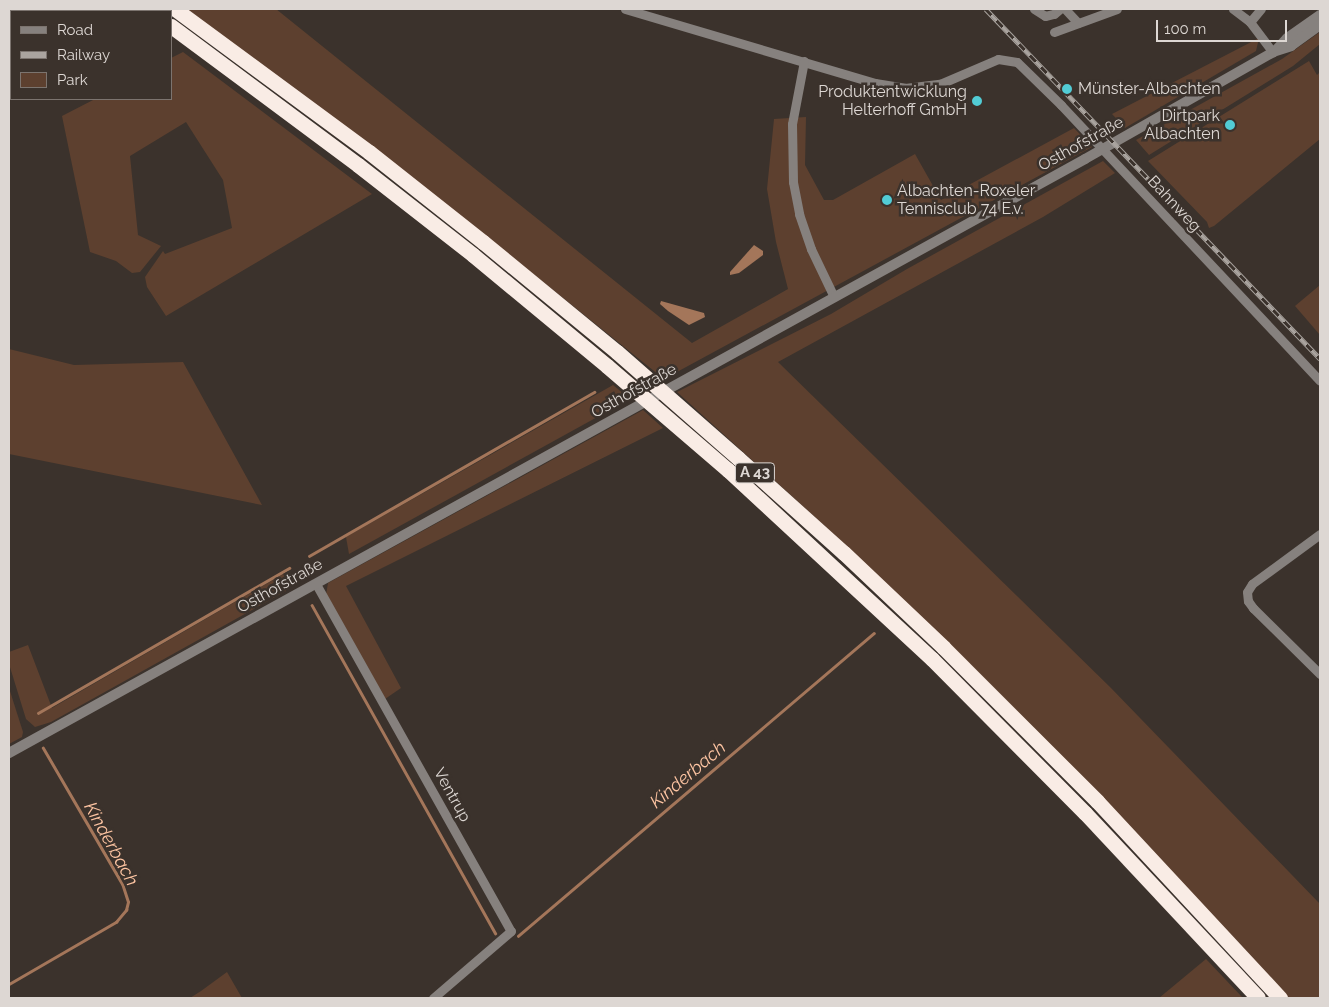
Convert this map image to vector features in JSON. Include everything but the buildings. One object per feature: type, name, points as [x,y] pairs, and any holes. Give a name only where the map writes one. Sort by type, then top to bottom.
[{"type":"highway","name":"A 43","points":[[174,9],[369,152],[483,242],[617,352],[746,464],[844,553],[1097,800],[1280,998]]},
{"type":"highway","name":"A 43","points":[[172,27],[358,165],[473,255],[607,366],[728,470],[932,659],[1085,813],[1258,998]]},
{"type":"street","points":[[625,9],[804,61],[792,124],[793,182],[799,214],[811,249],[834,297]]},
{"type":"street","points":[[1034,9],[1045,16],[1054,14],[1060,9]]},
{"type":"street","points":[[1065,9],[1078,24]]},
{"type":"street","points":[[1054,32],[1117,9]]},
{"type":"street","points":[[1233,9],[1250,22],[1273,52]]},
{"type":"street","points":[[1250,22],[1261,9]]},
{"type":"street","name":"Osthofstraße","points":[[1273,52],[1287,38],[1320,15]]},
{"type":"street","name":"Osthofstraße","points":[[9,753],[1085,159],[1273,52],[1291,46],[1320,26]]},
{"type":"street","name":"Bahnweg","points":[[804,61],[875,83],[905,88],[940,84],[998,59],[1017,62],[1320,381]]},
{"type":"street","points":[[1320,534],[1252,584],[1248,592],[1248,600],[1253,608],[1320,674]]},
{"type":"street","name":"Ventrup","points":[[316,584],[511,931],[433,998]]},
{"type":"green space","points":[[187,9],[276,9],[692,343],[788,289],[776,242],[767,189],[774,119],[806,117],[805,165],[824,200],[833,200],[915,154],[941,200],[1074,128],[1092,147],[664,379],[486,236]]},
{"type":"green space","points":[[1320,32],[1320,44],[1293,66],[1149,155],[1136,140],[1282,59]]},
{"type":"green space","points":[[1259,38],[1256,51],[1125,128],[1112,114]]},
{"type":"green space","points":[[183,52],[372,194],[166,316],[147,287],[145,277],[163,251],[165,254],[232,228],[223,180],[186,122],[130,156],[138,235],[161,246],[140,272],[132,273],[116,261],[90,252],[62,116],[93,100],[172,100],[172,58]]},
{"type":"green space","points":[[1309,61],[1317,75],[1320,72],[1320,139],[1214,226],[1209,228],[1207,222],[1148,161]]},
{"type":"green space","points":[[1103,161],[1115,173],[1043,217],[778,362],[1111,688],[1320,904],[1320,998],[1289,998],[1239,943],[849,548],[677,392],[831,314],[907,269]]},
{"type":"green space","points":[[1320,285],[1320,335],[1295,306]]},
{"type":"green space","points":[[9,349],[74,365],[183,362],[262,505],[9,454]]},
{"type":"green space","points":[[613,385],[630,399],[349,554],[346,537]]},
{"type":"green space","points":[[643,410],[663,428],[346,586],[401,688],[385,699],[326,595],[328,583]]},
{"type":"green space","points":[[285,573],[286,591],[51,722],[35,727],[26,719],[9,664],[9,652],[28,645],[52,708]]},
{"type":"green space","points":[[9,688],[23,732],[22,737],[9,744]]},
{"type":"green space","points":[[1206,959],[1243,998],[1159,998]]},
{"type":"green space","points":[[227,972],[242,998],[190,998],[201,991]]},
{"type":"shaded area","points":[[754,245],[763,251],[763,255],[739,273],[730,275],[730,272]]},
{"type":"shaded area","points":[[661,301],[704,313],[705,317],[689,325],[668,311],[660,304]]},
{"type":"waterway","points":[[309,556],[594,392]]},
{"type":"waterway","name":"Kinderbach","points":[[38,713],[289,568]]},
{"type":"waterway","name":"Kinderbach","points":[[312,605],[495,933]]},
{"type":"waterway","name":"Kinderbach","points":[[518,936],[874,633]]},
{"type":"waterway","name":"Kinderbach","points":[[9,984],[116,922],[126,910],[128,902],[122,884],[43,748]]},
{"type":"railway","points":[[986,9],[1320,359]]},
{"type":"place","name":"Münster-Albachten","points":[[1067,89]]},
{"type":"place","name":"Produktentwicklung Helterhoff GmbH","points":[[977,101]]},
{"type":"place","name":"Dirtpark Albachten","points":[[1230,125]]},
{"type":"place","name":"Albachten-Roxeler Tennisclub 74 E.v.","points":[[887,200]]}]
